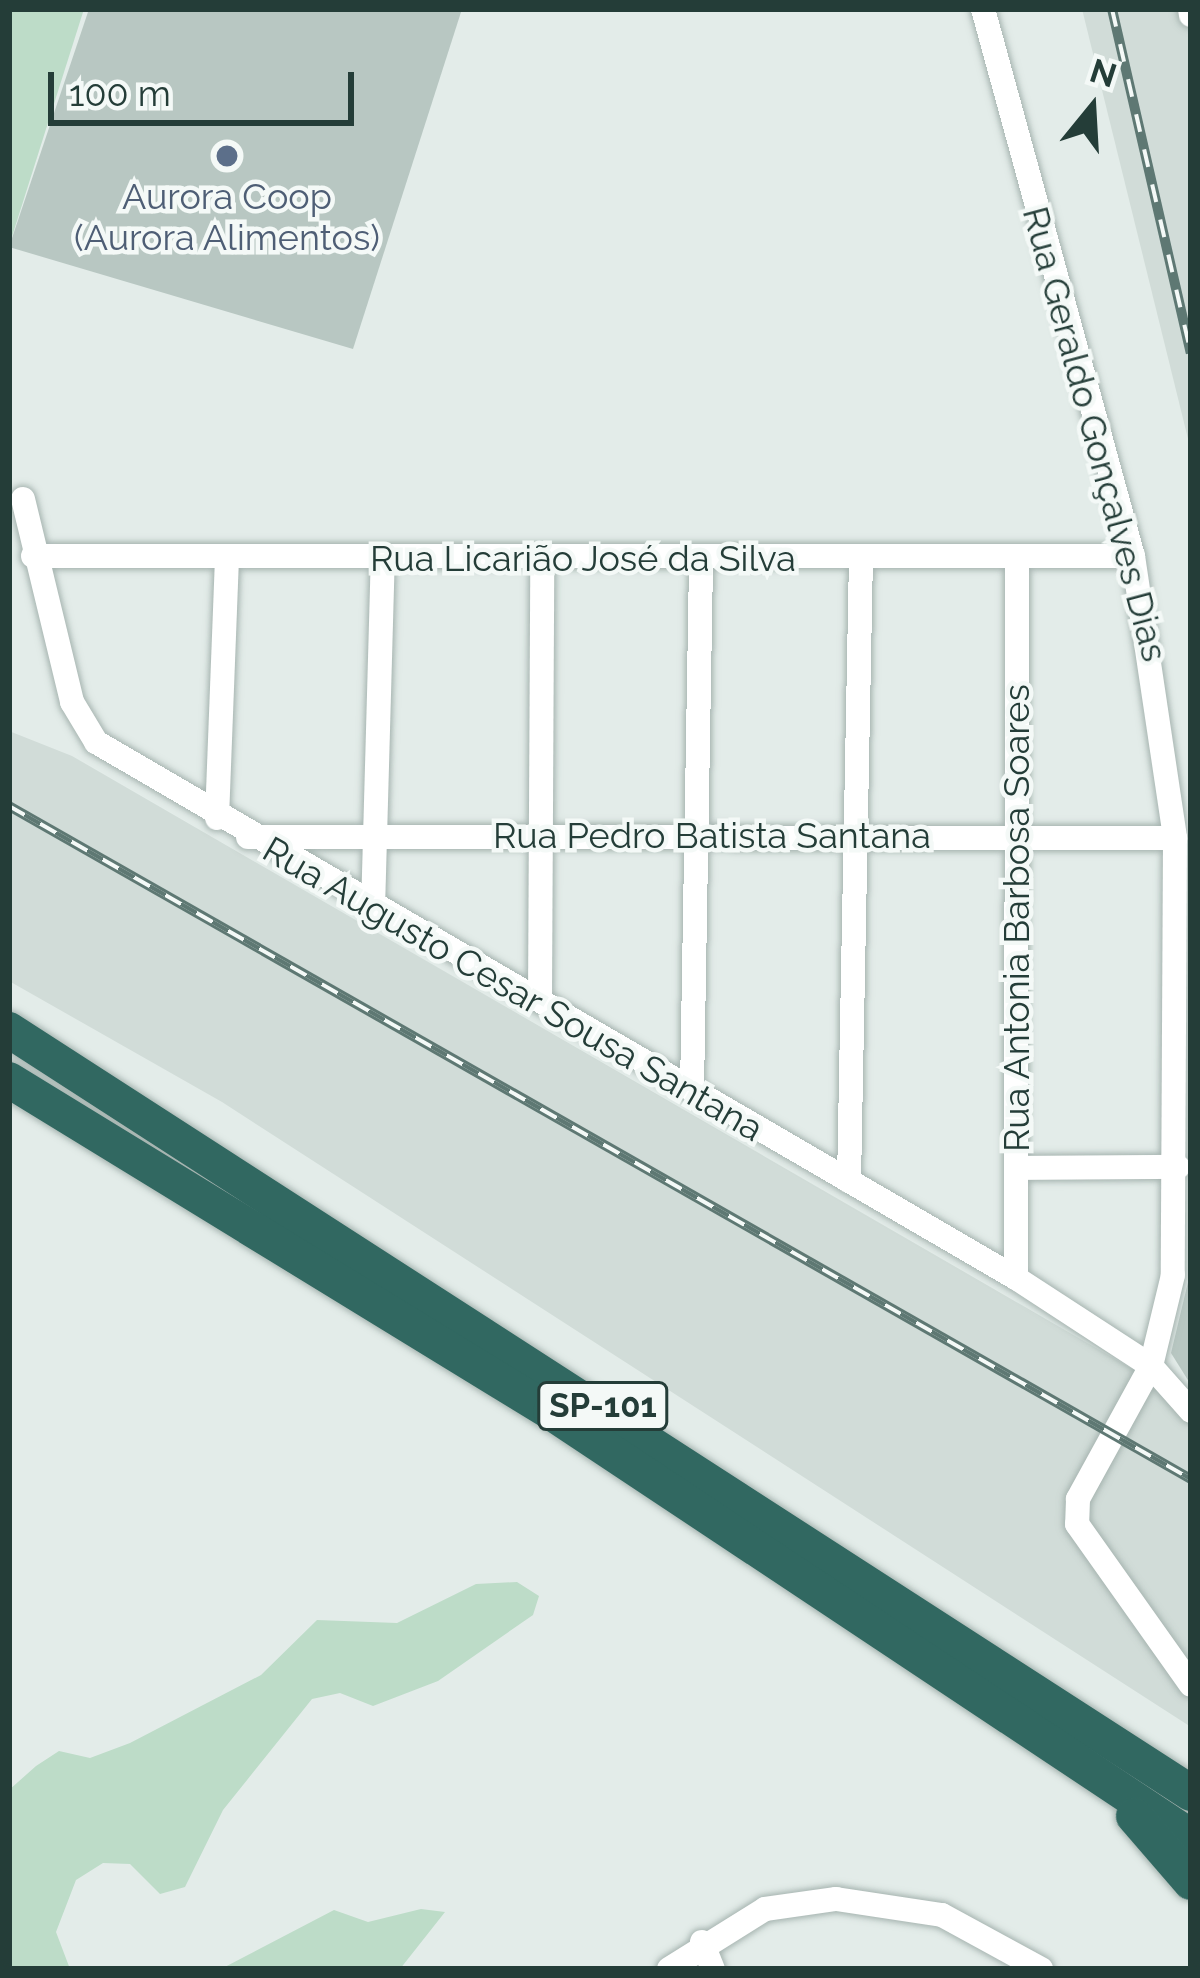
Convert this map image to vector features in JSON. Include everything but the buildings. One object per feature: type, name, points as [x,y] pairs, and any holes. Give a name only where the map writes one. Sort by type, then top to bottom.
[{"type":"highway","name":"SP-101","points":[[9,1030],[1191,1793]]},
{"type":"highway","name":"SP-101","points":[[9,1079],[551,1412],[1191,1838]]},
{"type":"highway","points":[[1081,1762],[1191,1882]]},
{"type":"street","name":"Rua Geraldo Gonçalves Dias","points":[[983,9],[1133,556],[1175,838],[1178,1167],[1173,1275],[1150,1366],[1078,1499],[1077,1524],[1191,1685]]},
{"type":"street","name":"Rua Augusto Cesar Sousa Santana","points":[[23,499],[33,556],[72,702],[96,742],[248,837],[540,1000],[1016,1278],[1150,1366],[1191,1411]]},
{"type":"street","name":"Rua Licarião José da Silva","points":[[33,556],[701,562],[1133,556]]},
{"type":"street","name":"Rua Antonia Barbosa Soares","points":[[1016,1278],[1019,1168],[1012,834],[1017,557]]},
{"type":"street","points":[[217,818],[227,558]]},
{"type":"street","points":[[373,909],[379,836],[383,558]]},
{"type":"street","points":[[849,1181],[861,558]]},
{"type":"street","points":[[540,1000],[542,560]]},
{"type":"street","points":[[692,1090],[704,841],[701,562]]},
{"type":"street","name":"Rua Pedro Batista Santana","points":[[248,837],[704,841],[1012,834],[1175,838]]},
{"type":"street","points":[[1019,1168],[1178,1167]]},
{"type":"street","points":[[669,1969],[702,1942],[765,1909],[836,1899],[942,1915],[1041,1968]]},
{"type":"street","points":[[702,1942],[713,1969]]},
{"type":"shaded area","points":[[1082,9],[1190,9],[1191,451]]},
{"type":"shaded area","points":[[9,731],[72,756],[1191,1403],[1191,1727],[222,1102],[9,981]]},
{"type":"green space","points":[[9,9],[84,9],[9,246]]},
{"type":"green space","points":[[517,1582],[539,1596],[533,1615],[438,1681],[373,1706],[340,1693],[312,1699],[223,1810],[185,1887],[160,1894],[130,1864],[103,1863],[76,1880],[56,1932],[70,1969],[9,1969],[9,1790],[36,1766],[59,1751],[90,1758],[130,1743],[261,1675],[317,1620],[397,1623],[476,1584]]},
{"type":"green space","points":[[421,1909],[445,1912],[400,1969],[221,1969],[334,1910],[368,1922]]},
{"type":"railway","points":[[1112,9],[1191,353]]},
{"type":"railway","points":[[9,806],[1191,1479]]},
{"type":"place","name":"Aurora Coop (Aurora Alimentos)","points":[[227,156]]}]
